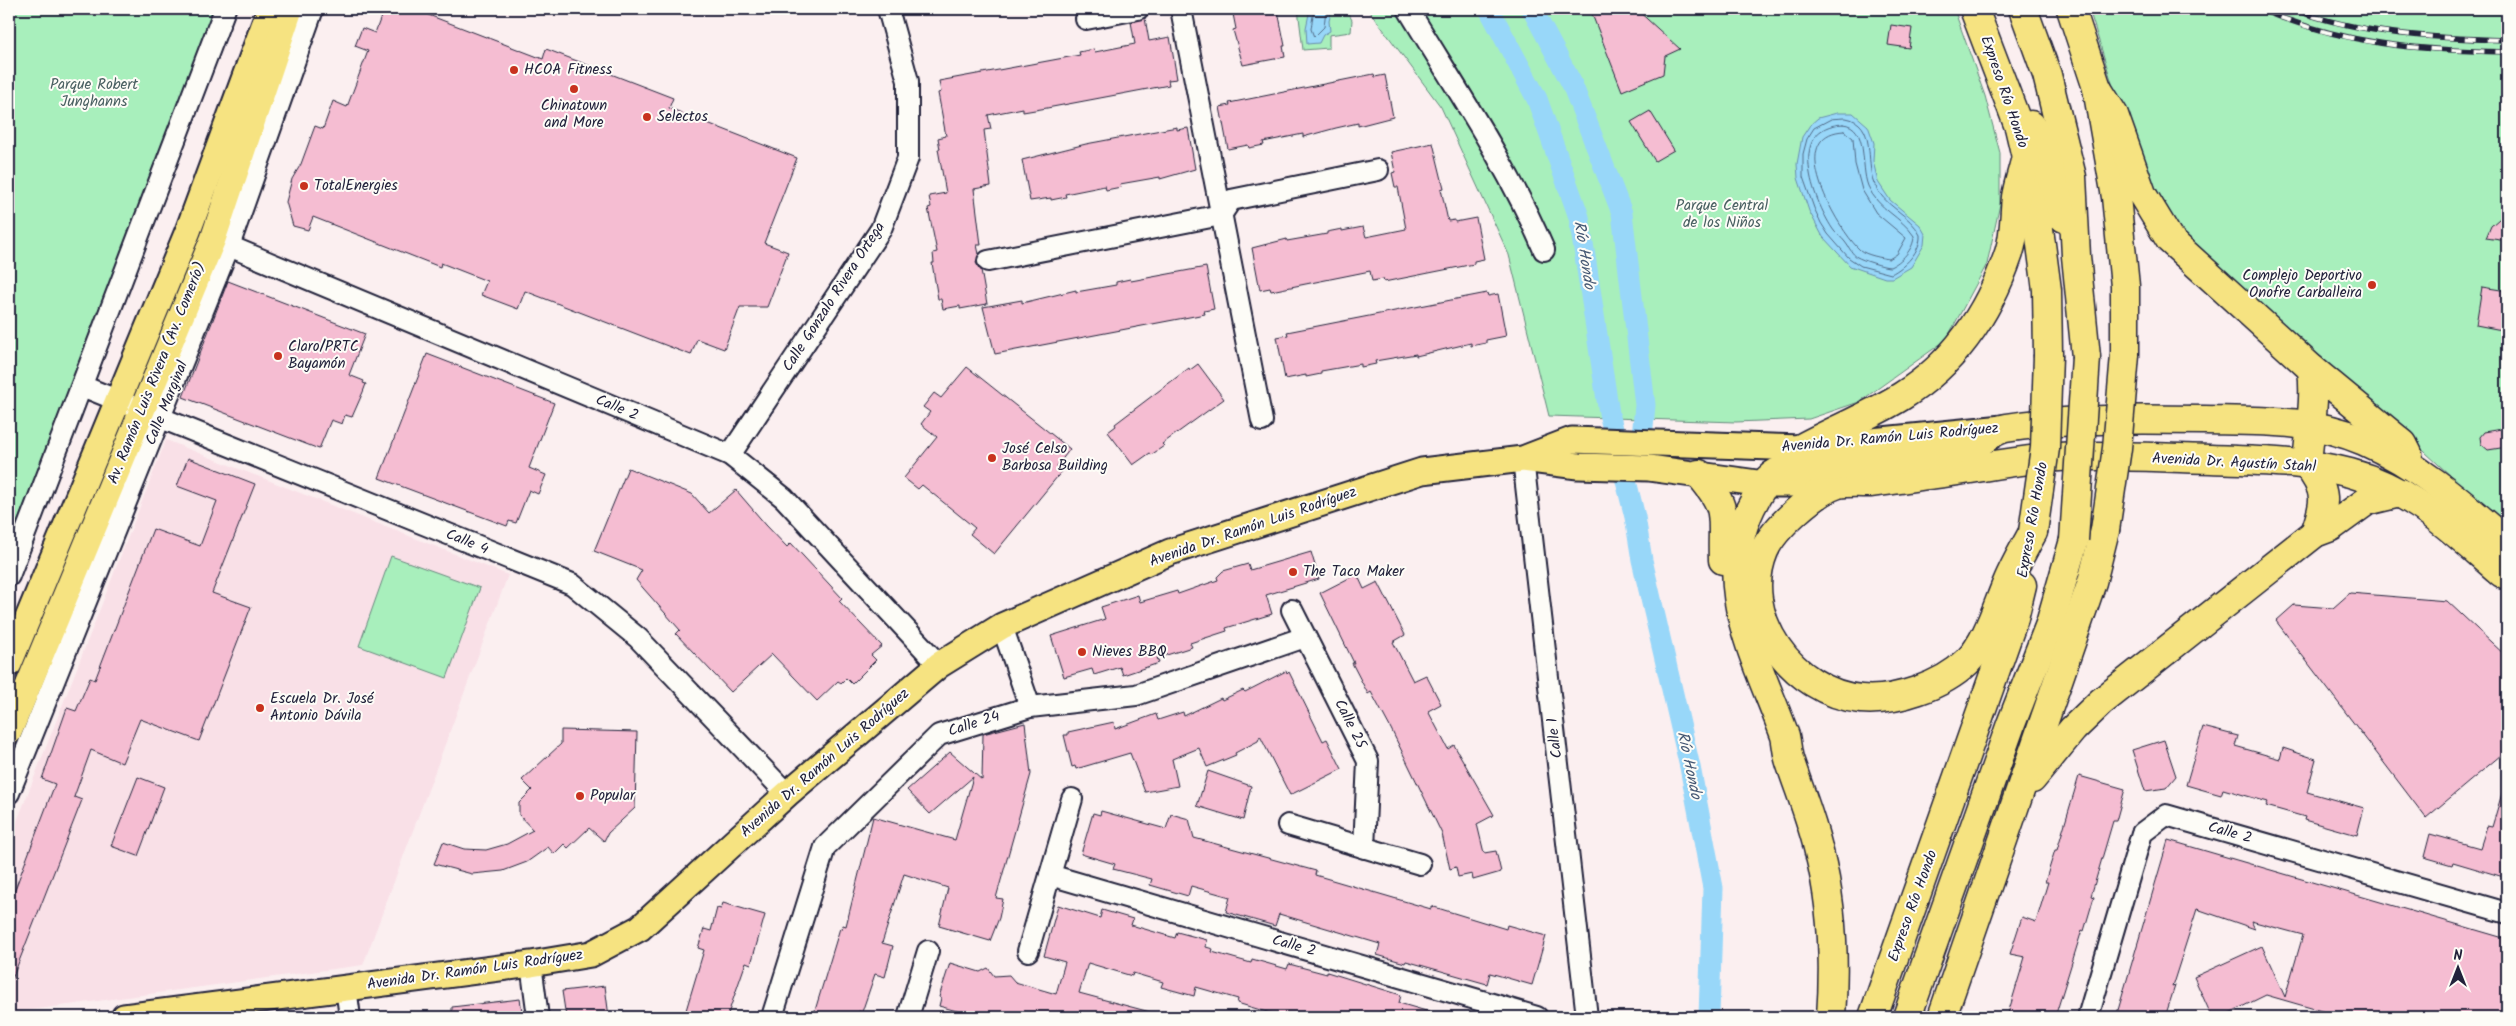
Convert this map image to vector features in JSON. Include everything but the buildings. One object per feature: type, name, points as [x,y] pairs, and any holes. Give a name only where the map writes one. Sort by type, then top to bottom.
[{"type":"highway","name":"Expreso Río Hondo","points":[[1873,1017],[2014,618],[2033,532],[2045,448],[2048,355],[2047,290],[2039,228],[2019,127],[1974,9]]},
{"type":"highway","points":[[1907,1017],[2011,724],[2050,624],[2074,540],[2086,357],[2076,256],[2072,177],[2047,75],[2023,9]]},
{"type":"highway","points":[[1942,1017],[2020,796],[2092,582],[2105,530],[2117,448],[2125,355],[2123,250],[2097,88],[2071,9]]},
{"type":"highway","points":[[2002,82],[2040,140],[2076,256]]},
{"type":"highway","points":[[2097,88],[2114,115],[2142,194],[2170,240],[2312,369],[2403,444],[2414,466]]},
{"type":"highway","points":[[1801,448],[1909,391],[1949,360],[1971,332],[2009,254],[2014,237],[2016,195],[2026,157]]},
{"type":"highway","points":[[2312,369],[2315,402],[2310,426],[2307,465],[2322,484],[2324,496],[2323,508],[2315,533]]},
{"type":"highway","name":"Avenida Dr. Ramón Luis Rodríguez","points":[[2003,428],[2067,422],[2142,419],[2279,422],[2310,426]]},
{"type":"highway","points":[[2310,426],[2344,433],[2414,466],[2450,492],[2507,542]]},
{"type":"highway","points":[[1789,760],[1786,739],[1753,653],[1741,617],[1737,596],[1737,547],[1743,524],[1764,484],[1772,474],[1787,469],[1896,461],[1976,446],[2003,428]]},
{"type":"highway","name":"Avenida Dr. Ramón Luis Rodríguez","points":[[1837,484],[1910,478],[2014,461],[2060,457],[2138,457]]},
{"type":"highway","name":"Avenida Dr. Agustín Stahl","points":[[2138,457],[2235,460],[2307,465],[2350,473],[2400,493],[2435,515],[2502,573],[2507,574]]},
{"type":"highway","points":[[1699,474],[1714,492],[1722,509],[1724,587],[1728,608],[1778,744],[1789,760],[1804,798],[1827,886],[1833,949],[1831,1017]]},
{"type":"highway","points":[[1837,484],[1792,516],[1774,533],[1764,551],[1757,574],[1756,592],[1760,615],[1768,634],[1788,661],[1812,681],[1838,694],[1861,699],[1887,697],[1919,690],[1942,679],[1966,663],[1984,637],[2008,580],[2033,532]]},
{"type":"highway","points":[[2020,796],[2073,728],[2101,702],[2315,533],[2331,527],[2367,501],[2400,493]]},
{"type":"main road","name":"Av. Ramón Luis Rivera (Av. Comerío)","points":[[9,664],[188,231],[270,9]]},
{"type":"main road","name":"Av. Ramón Luis Rivera (Av. Comerío)","points":[[9,732],[151,415],[213,239],[290,9]]},
{"type":"main road","name":"Avenida Dr. Ramón Luis Rodríguez","points":[[124,1017],[531,964],[591,954],[640,928],[787,794],[939,665],[1002,626],[1170,552],[1422,471],[1522,459],[1572,440],[1650,441],[1705,446],[1801,448],[2003,428]]},
{"type":"main road","name":"Avenida Dr. Ramón Luis Rodríguez","points":[[1522,459],[1578,466],[1650,468],[1764,484],[1837,484]]},
{"type":"street","points":[[9,576],[225,9]]},
{"type":"street","name":"Calle Marginal","points":[[9,793],[151,415],[230,246],[313,9]]},
{"type":"street","name":"Calle Gonzalo Rivera Ortega","points":[[730,455],[881,229],[908,158],[908,81],[888,9]]},
{"type":"street","points":[[1086,19],[1138,9]]},
{"type":"street","points":[[1181,9],[1262,421]]},
{"type":"street","points":[[1408,9],[1490,145],[1533,224],[1544,250]]},
{"type":"street","points":[[988,261],[1221,215],[1230,200],[1378,170]]},
{"type":"street","name":"Calle 2","points":[[230,246],[730,455],[784,498],[939,665]]},
{"type":"street","name":"Calle 4","points":[[82,386],[572,584],[638,638],[787,794]]},
{"type":"street","name":"Calle 1","points":[[1522,459],[1587,1017]]},
{"type":"street","name":"Calle 25","points":[[1292,610],[1368,761],[1364,848]]},
{"type":"street","points":[[1002,626],[1030,707]]},
{"type":"street","name":"Calle 24","points":[[772,1017],[825,847],[938,736],[1030,707],[1136,696],[1305,637]]},
{"type":"street","points":[[1028,951],[1072,799]]},
{"type":"street","name":"Calle 2","points":[[2088,1017],[2142,833],[2166,815],[2507,913]]},
{"type":"street","points":[[1288,825],[1420,864]]},
{"type":"street","name":"Calle 2","points":[[1050,875],[1537,1017]]},
{"type":"street","points":[[908,1017],[928,951]]},
{"type":"street","points":[[531,964],[538,1017]]},
{"type":"street","points":[[346,988],[350,1017]]},
{"type":"shaded area","name":"Escuela Dr. José Antonio Dávila","points":[[166,440],[508,575],[363,965],[9,1013],[9,842]]},
{"type":"green space","name":"Parque Robert Junghanns","points":[[9,9],[220,9],[9,543]]},
{"type":"green space","points":[[1298,9],[1349,9],[1347,11],[1352,20],[1351,32],[1329,35],[1329,48],[1303,50]]},
{"type":"green space","name":"Parque Central de los Niños","points":[[1368,9],[1954,9],[1985,96],[2000,153],[2000,204],[1987,264],[1946,340],[1859,402],[1809,419],[1736,422],[1549,416],[1509,255],[1441,107]]},
{"type":"green space","name":"Complejo Deportivo Onofre Carballeira","points":[[2089,9],[2507,9],[2507,528],[2398,427],[2178,232],[2140,173]]},
{"type":"green space","points":[[391,556],[480,588],[447,678],[359,646]]},
{"type":"water","points":[[1310,9],[1332,9],[1329,21],[1330,31],[1323,35],[1319,43],[1307,44],[1306,28]]},
{"type":"water","points":[[1837,113],[1853,113],[1868,126],[1874,143],[1873,161],[1878,182],[1890,200],[1920,225],[1925,234],[1924,245],[1911,267],[1892,278],[1885,278],[1850,266],[1823,237],[1809,211],[1798,178],[1797,164],[1802,137],[1810,125],[1818,118]]},
{"type":"waterway","name":"Río Hondo","points":[[1489,9],[1537,99],[1579,217],[1609,413],[1635,517],[1642,560],[1690,767],[1713,888],[1709,1017]]},
{"type":"waterway","name":"Río Hondo","points":[[1532,9],[1572,84],[1622,213],[1645,405],[1640,459]]},
{"type":"railway","points":[[2259,9],[2322,31],[2351,38],[2442,50],[2507,52]]},
{"type":"railway","points":[[2292,9],[2345,25],[2398,34],[2507,40]]},
{"type":"place","name":"HCOA Fitness","points":[[514,70]]},
{"type":"place","name":"Chinatown and More","points":[[574,89]]},
{"type":"place","name":"Selectos","points":[[647,117]]},
{"type":"place","name":"TotalEnergies","points":[[304,186]]},
{"type":"place","name":"Complejo Deportivo Onofre Carballeira","points":[[2372,285]]},
{"type":"place","name":"Claro/PRTC Bayamón","points":[[278,356]]},
{"type":"place","name":"José Celso Barbosa Building","points":[[992,458]]},
{"type":"place","name":"The Taco Maker","points":[[1293,572]]},
{"type":"place","name":"Nieves BBQ","points":[[1082,652]]},
{"type":"place","name":"Escuela Dr. José Antonio Dávila","points":[[260,708]]},
{"type":"place","name":"Popular","points":[[580,796]]}]
